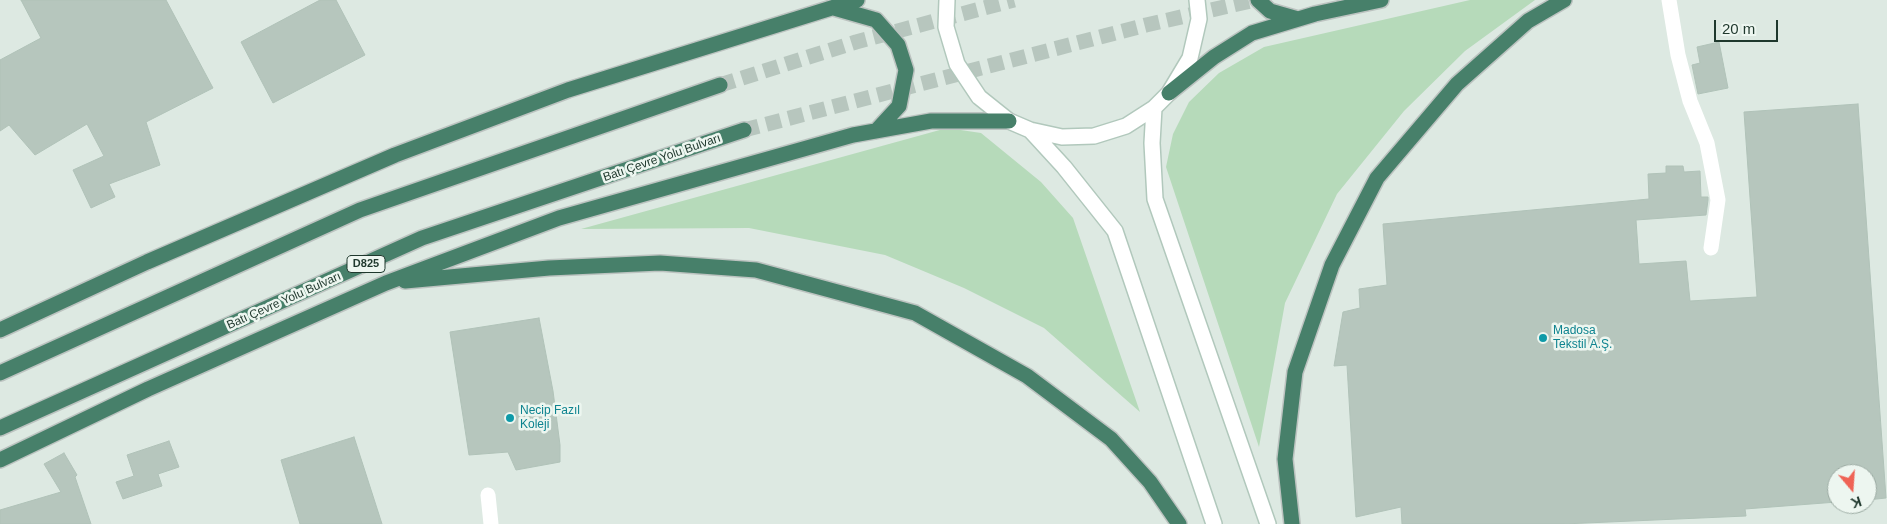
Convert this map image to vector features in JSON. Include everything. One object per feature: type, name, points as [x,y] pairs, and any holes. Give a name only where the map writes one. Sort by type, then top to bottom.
[{"type":"highway","points":[[0,330],[147,262],[395,155],[568,90],[857,0]]},
{"type":"highway","points":[[1258,0],[1270,11],[1298,19]]},
{"type":"highway","points":[[1169,93],[1214,57],[1252,33],[1298,19],[1381,0]]},
{"type":"highway","points":[[1292,524],[1285,459],[1295,372],[1332,264],[1377,178],[1457,84],[1528,21],[1564,0]]},
{"type":"highway","points":[[834,8],[876,20],[898,46],[906,70],[899,106],[876,131]]},
{"type":"highway","points":[[0,373],[360,210],[720,85]]},
{"type":"highway","points":[[0,460],[148,389],[386,283],[559,218],[854,135],[931,121],[1010,121]]},
{"type":"highway","name":"Batı Çevre Yolu Bulvarı","points":[[0,428],[422,238],[744,130]]},
{"type":"highway","points":[[386,283],[549,268],[660,263],[756,270],[915,314],[1027,376],[1110,439],[1150,482],[1179,524]]},
{"type":"main road","points":[[947,0],[946,27],[957,64],[979,97],[1010,121],[1030,130],[1062,137],[1094,136],[1126,126],[1154,108],[1169,93],[1190,58],[1199,19],[1197,0]]},
{"type":"main road","points":[[1669,0],[1678,55],[1690,101],[1706,143],[1718,200],[1711,248]]},
{"type":"main road","points":[[1154,108],[1152,143],[1156,199],[1268,524]]},
{"type":"main road","points":[[1030,130],[1064,167],[1115,231],[1214,524]]},
{"type":"main road","points":[[488,495],[491,524]]},
{"type":"green space","points":[[1470,0],[1535,0],[1465,51],[1404,111],[1337,194],[1285,303],[1259,447],[1166,167],[1173,134],[1189,102],[1219,73],[1264,47]]},
{"type":"green space","points":[[947,128],[981,133],[1041,182],[1073,218],[1140,412],[1044,328],[964,288],[885,255],[749,228],[581,229]]},
{"type":"building","points":[[21,0],[166,0],[213,88],[146,122],[160,165],[109,184],[115,197],[91,208],[73,170],[104,156],[87,124],[35,155],[9,125],[0,131],[0,60],[41,38]]},
{"type":"building","points":[[320,0],[336,0],[365,55],[273,103],[241,42]]},
{"type":"building","points":[[1719,42],[1728,88],[1698,94],[1692,65],[1700,63],[1697,47]]},
{"type":"building","name":"Madosa Tekstil A.Ş.","points":[[1858,104],[1886,498],[1877,499],[1877,464],[1827,464],[1827,503],[1745,509],[1746,516],[1563,524],[1402,524],[1401,507],[1356,517],[1347,365],[1334,366],[1343,312],[1360,308],[1359,289],[1387,285],[1383,224],[1649,199],[1648,174],[1666,173],[1666,166],[1683,166],[1684,172],[1700,171],[1701,197],[1708,197],[1706,215],[1636,220],[1639,264],[1686,261],[1690,301],[1757,297],[1744,112]]},
{"type":"building","name":"Necip Fazıl Koleji","points":[[539,318],[553,391],[560,445],[560,462],[516,470],[508,452],[469,455],[450,332]]},
{"type":"building","points":[[354,437],[382,524],[300,524],[281,460]]},
{"type":"building","points":[[169,441],[179,467],[158,474],[162,486],[123,499],[116,482],[134,476],[127,455]]},
{"type":"building","points":[[64,453],[77,475],[75,477],[91,524],[0,524],[0,510],[61,492],[44,464]]},
{"type":"tunnel","points":[[720,85],[856,42],[1014,0]]},
{"type":"tunnel","points":[[744,130],[1146,25],[1255,0]]},
{"type":"place","name":"Madosa Tekstil A.Ş.","points":[[1543,338]]},
{"type":"place","name":"Necip Fazıl Koleji","points":[[510,418]]}]
